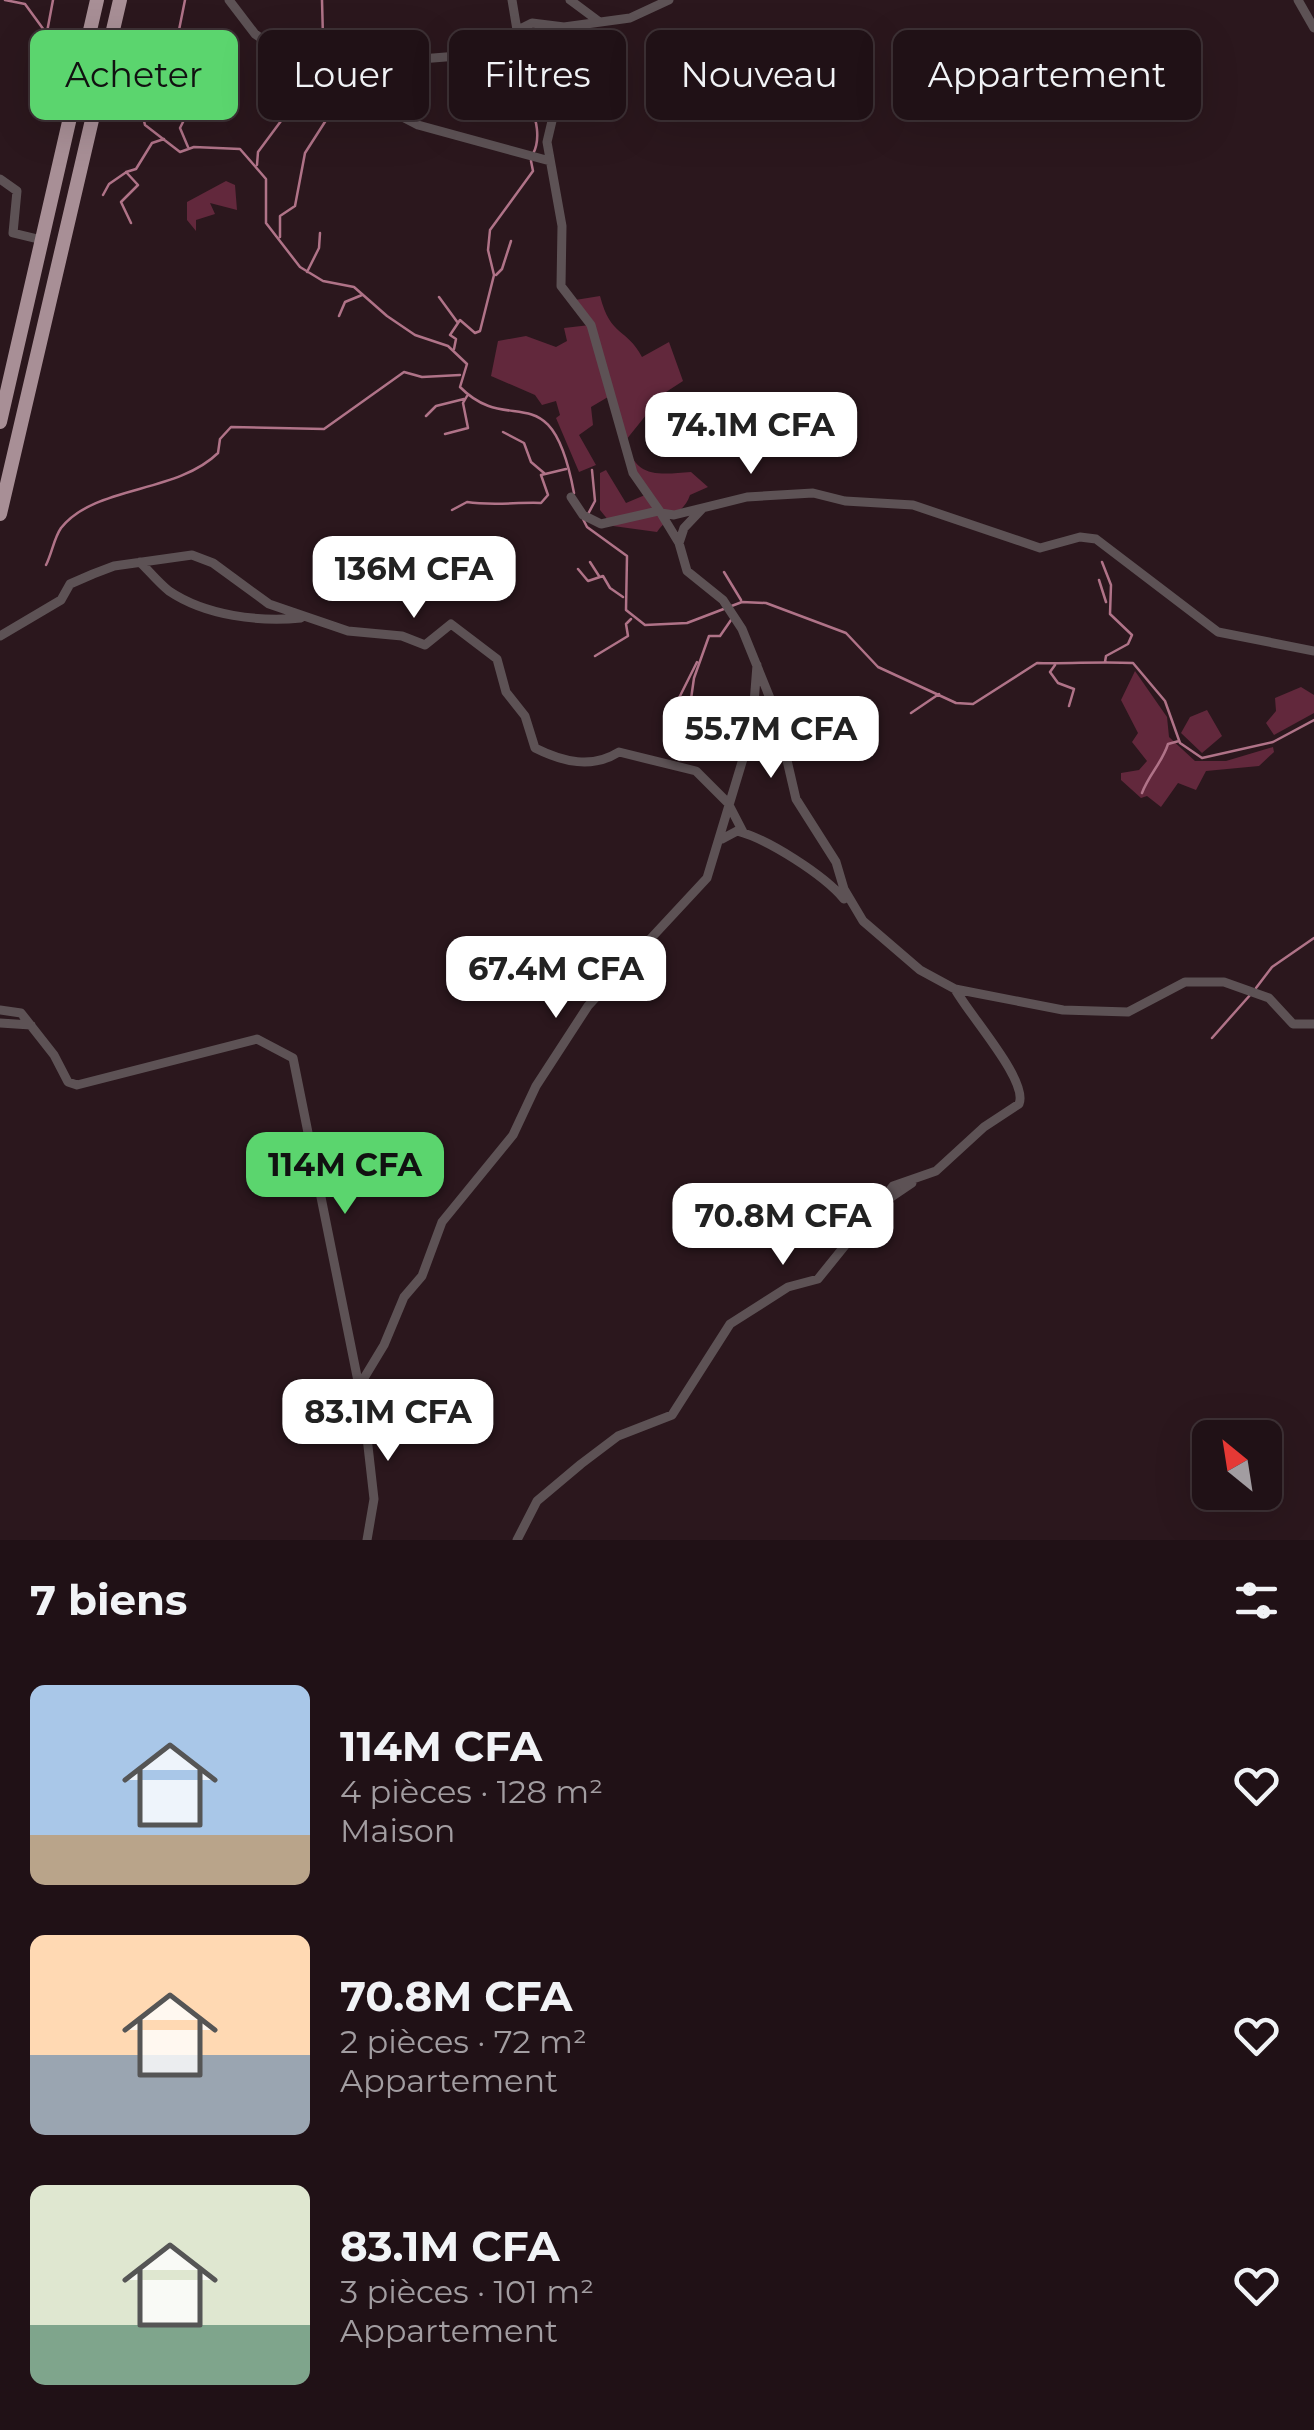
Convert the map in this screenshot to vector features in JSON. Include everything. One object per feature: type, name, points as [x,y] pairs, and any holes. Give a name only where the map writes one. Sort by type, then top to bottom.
[{"type":"highway","points":[[0,422],[98,0]]},
{"type":"highway","points":[[0,514],[120,0]]},
{"type":"street","points":[[229,0],[258,32]]},
{"type":"street","points":[[512,0],[518,30],[532,23],[564,27],[640,16],[668,0]]},
{"type":"street","points":[[570,0],[599,20]]},
{"type":"street","points":[[1298,0],[1314,28]]},
{"type":"street","points":[[408,120],[550,161]]},
{"type":"street","points":[[551,120],[547,142],[562,226],[561,286],[591,325],[633,473],[679,543],[687,571],[731,610],[776,714],[796,799],[826,843],[844,888],[863,921]]},
{"type":"street","points":[[0,180],[18,190],[13,232],[42,240]]},
{"type":"street","points":[[571,497],[583,515],[602,524],[787,492],[913,505],[1040,548],[1080,537],[1096,539],[1218,632],[1314,651]]},
{"type":"street","points":[[679,543],[690,520],[706,506]]},
{"type":"street","points":[[0,636],[60,600],[70,584],[114,566],[192,555],[203,558],[257,598],[348,630],[388,634],[425,645],[451,624],[497,658],[506,692],[525,716],[535,748],[577,763],[605,760],[619,752],[690,770],[728,803],[742,832]]},
{"type":"street","points":[[140,562],[170,591],[214,609],[258,622],[309,617]]},
{"type":"street","points":[[358,1388],[384,1345],[404,1297],[422,1276],[442,1222],[513,1135],[536,1086],[588,1006],[701,888],[722,839],[728,803],[752,728],[757,663]]},
{"type":"street","points":[[722,839],[733,831],[742,832],[786,852],[837,890],[863,921],[920,970],[955,989],[1034,1008],[1128,1012],[1185,982],[1224,982],[1270,998],[1293,1024],[1314,1024]]},
{"type":"street","points":[[517,1540],[537,1501],[618,1436],[672,1415],[730,1324],[788,1287],[818,1279],[893,1186],[914,1182],[936,1171],[1022,1098],[1010,1064],[990,1045],[955,989]]},
{"type":"street","points":[[0,1010],[22,1014],[68,1082],[77,1085],[257,1040],[293,1058],[358,1388],[374,1499],[367,1540]]},
{"type":"street","points":[[0,1023],[31,1024]]},
{"type":"shaded area","points":[[226,181],[235,185],[237,210],[210,203],[215,214],[196,220],[196,231],[187,220],[187,202]]},
{"type":"shaded area","points":[[600,296],[609,319],[642,357],[669,342],[683,381],[663,394],[626,440],[641,468],[668,474],[691,472],[708,487],[690,495],[657,532],[613,526],[600,510],[600,473],[606,470],[626,503],[645,495],[628,468],[608,397],[591,407],[593,425],[579,435],[596,465],[579,472],[556,418],[560,415],[556,401],[542,405],[535,395],[491,376],[498,341],[526,336],[556,347],[567,341],[564,328],[590,325],[569,301]]},
{"type":"shaded area","points":[[1135,671],[1167,717],[1169,737],[1195,761],[1226,761],[1273,747],[1274,752],[1259,766],[1206,771],[1196,790],[1178,783],[1161,807],[1147,796],[1141,798],[1121,780],[1121,773],[1139,770],[1147,761],[1132,742],[1138,733],[1121,700]]},
{"type":"shaded area","points":[[1301,687],[1314,695],[1314,713],[1274,735],[1266,723],[1276,711],[1275,698]]},
{"type":"shaded area","points":[[1207,710],[1222,736],[1202,753],[1181,733],[1190,717]]},
{"type":"waterway","points":[[5,0],[25,4],[44,30]]},
{"type":"waterway","points":[[47,30],[53,0]]},
{"type":"waterway","points":[[179,30],[185,0]]},
{"type":"waterway","points":[[322,0],[323,30]]},
{"type":"waterway","points":[[144,120],[180,152],[194,147],[240,149],[266,179],[266,223],[300,267],[323,281],[354,287],[415,335],[448,346],[467,364],[460,387],[479,401],[541,419],[554,432],[565,455],[574,493]]},
{"type":"waterway","points":[[280,237],[280,216],[295,206],[305,153],[326,120]]},
{"type":"waterway","points":[[533,154],[535,120]]},
{"type":"waterway","points":[[257,165],[258,152],[281,121]]},
{"type":"waterway","points":[[183,122],[180,128],[188,147]]},
{"type":"waterway","points":[[131,223],[121,202],[138,185],[126,172],[136,169],[152,143],[164,139]]},
{"type":"waterway","points":[[454,349],[456,339],[450,335],[460,320],[475,333],[480,331],[494,275],[488,250],[490,230],[533,171],[531,161]]},
{"type":"waterway","points":[[103,195],[109,184],[125,173]]},
{"type":"waterway","points":[[307,272],[319,248],[320,233]]},
{"type":"waterway","points":[[496,275],[502,269],[511,241]]},
{"type":"waterway","points":[[339,316],[345,302],[362,295]]},
{"type":"waterway","points":[[439,297],[458,323]]},
{"type":"waterway","points":[[46,565],[61,528],[76,514],[201,466],[218,453],[220,439],[231,427],[324,429],[404,372],[422,377],[460,375]]},
{"type":"waterway","points":[[445,434],[468,428],[463,403],[467,396]]},
{"type":"waterway","points":[[426,416],[436,406],[464,399]]},
{"type":"waterway","points":[[503,432],[524,443],[531,462],[544,473]]},
{"type":"waterway","points":[[452,510],[467,502],[541,503],[548,495],[541,475],[566,469]]},
{"type":"waterway","points":[[587,516],[595,501],[592,470]]},
{"type":"waterway","points":[[583,519],[587,527],[627,556],[626,610],[645,625],[687,623],[742,602],[766,603],[846,633],[878,667],[956,703],[973,704],[1037,663],[1133,663],[1165,701],[1180,743],[1202,758],[1273,742],[1314,720]]},
{"type":"waterway","points":[[590,562],[599,576]]},
{"type":"waterway","points":[[1102,562],[1111,585],[1110,614],[1132,635],[1128,644],[1106,656],[1105,662]]},
{"type":"waterway","points":[[578,569],[588,581],[603,576],[610,588],[623,597]]},
{"type":"waterway","points":[[724,572],[741,600]]},
{"type":"waterway","points":[[1099,580],[1106,602]]},
{"type":"waterway","points":[[595,656],[628,636],[626,624],[631,619]]},
{"type":"waterway","points":[[686,734],[694,678],[709,636],[720,636],[731,620]]},
{"type":"waterway","points":[[677,720],[678,700],[697,662]]},
{"type":"waterway","points":[[1055,665],[1050,672],[1058,683],[1074,689],[1069,706]]},
{"type":"waterway","points":[[911,713],[939,694]]},
{"type":"waterway","points":[[1142,793],[1168,744],[1179,741]]},
{"type":"waterway","points":[[1256,988],[1272,967],[1314,938]]},
{"type":"waterway","points":[[1212,1038],[1251,994]]}]
